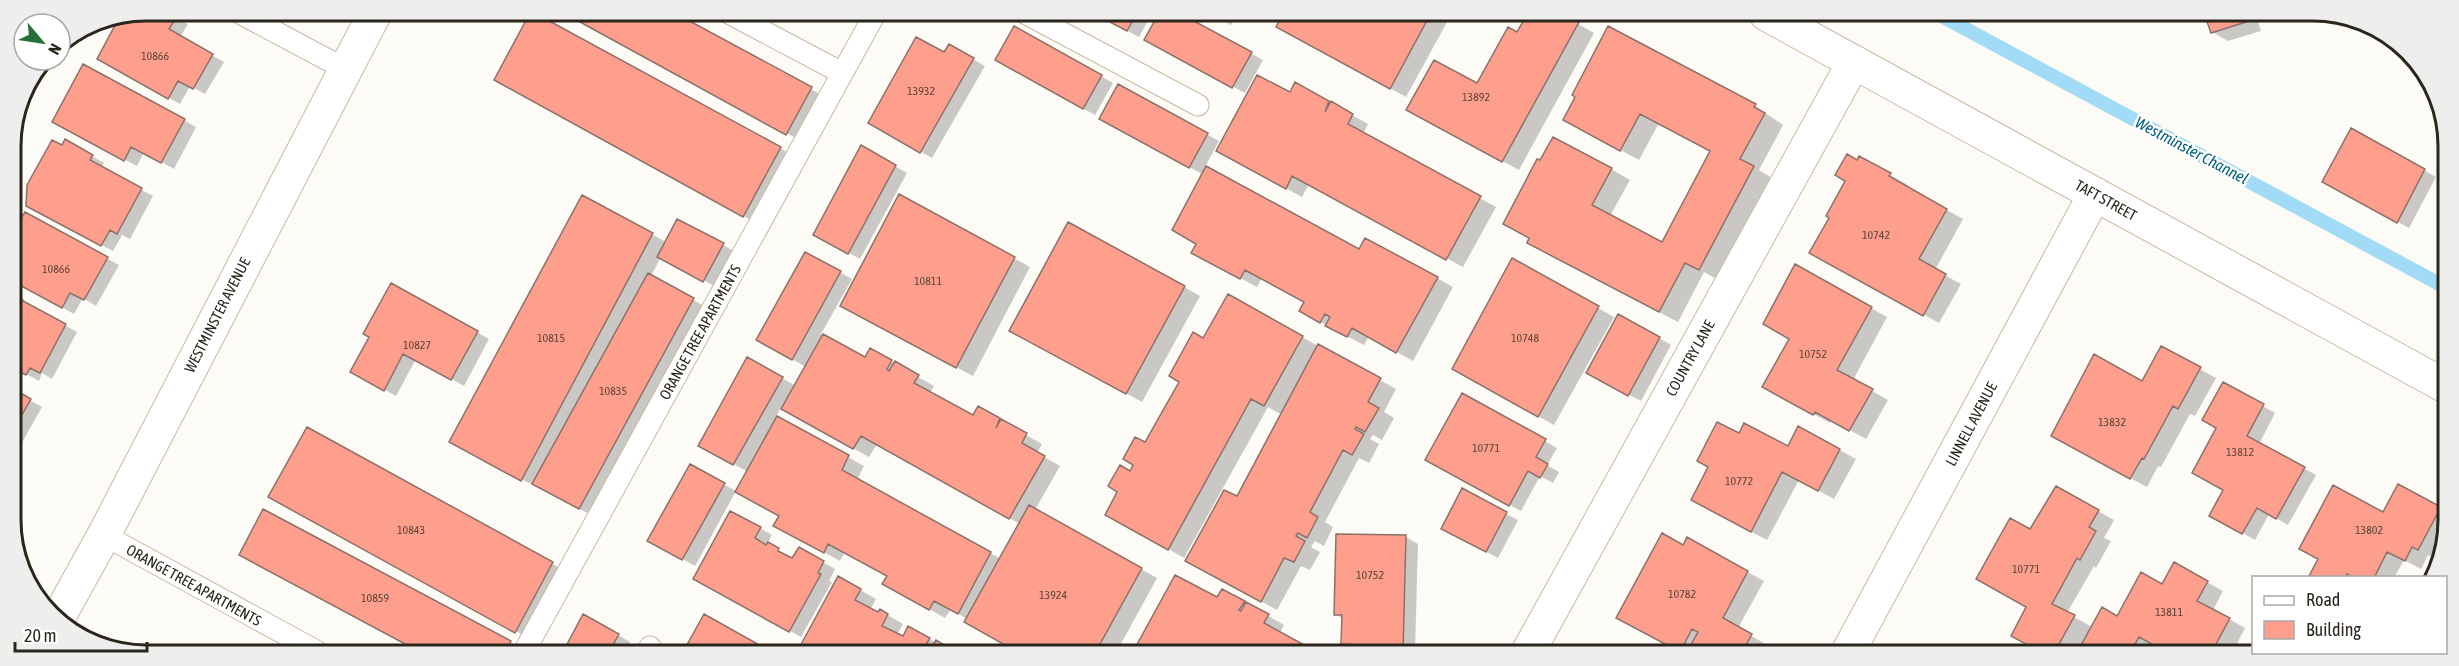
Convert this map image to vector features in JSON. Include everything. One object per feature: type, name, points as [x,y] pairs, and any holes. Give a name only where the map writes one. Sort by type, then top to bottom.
[{"type":"street","name":"WESTMINSTER AVENUE","points":[[62,611],[104,535],[371,21]]},
{"type":"street","name":"TAFT STREET","points":[[1779,21],[2438,382]]},
{"type":"street","name":"COUNTRY LANE","points":[[1532,645],[1854,62]]},
{"type":"street","name":"LINNELL AVENUE","points":[[1852,645],[2095,194]]},
{"type":"lane","points":[[255,21],[345,69]]},
{"type":"lane","points":[[744,21],[842,73]]},
{"type":"lane","name":"ORANGE TREE APARTMENTS","points":[[528,645],[871,21]]},
{"type":"lane","points":[[1040,21],[1198,105]]},
{"type":"lane","name":"ORANGE TREE APARTMENTS","points":[[104,535],[305,645]]},
{"type":"building","points":[[138,21],[174,21],[169,29],[213,54],[193,89],[178,81],[168,99],[97,59],[116,24]]},
{"type":"building","points":[[526,21],[549,21],[781,147],[743,217],[494,80]]},
{"type":"building","points":[[578,21],[690,21],[812,87],[786,135]]},
{"type":"building","points":[[1108,21],[1133,21],[1127,31]]},
{"type":"building","points":[[1155,21],[1194,21],[1252,52],[1232,88],[1144,40]]},
{"type":"building","points":[[1279,21],[1427,21],[1390,89],[1276,27]]},
{"type":"building","points":[[1523,21],[1579,22],[1502,162],[1406,110],[1434,60],[1477,83],[1508,27],[1517,32]]},
{"type":"building","points":[[2207,21],[2246,22],[2211,33]]},
{"type":"building","points":[[1014,26],[1102,75],[1083,109],[995,60]]},
{"type":"building","points":[[1608,26],[1756,104],[1754,107],[1765,113],[1740,159],[1754,166],[1699,270],[1685,263],[1659,312],[1527,243],[1529,238],[1503,224],[1537,159],[1540,160],[1553,137],[1612,168],[1592,205],[1662,242],[1710,151],[1640,114],[1620,151],[1563,120],[1575,97],[1572,95]]},
{"type":"building","points":[[916,37],[944,52],[949,44],[974,58],[920,153],[868,123]]},
{"type":"building","points":[[83,64],[185,119],[161,163],[131,147],[124,161],[52,122]]},
{"type":"building","points":[[1257,75],[1290,92],[1295,82],[1329,101],[1325,112],[1331,101],[1353,114],[1348,124],[1481,196],[1446,260],[1292,176],[1286,189],[1216,151]]},
{"type":"building","points":[[1118,84],[1208,133],[1189,168],[1099,119]]},
{"type":"building","points":[[2351,128],[2425,169],[2397,223],[2322,182]]},
{"type":"building","points":[[65,139],[93,155],[90,160],[142,188],[117,234],[110,230],[101,246],[26,206],[27,185],[52,140],[62,145]]},
{"type":"building","points":[[861,145],[896,165],[848,254],[813,235]]},
{"type":"building","points":[[1847,154],[1857,160],[1859,156],[1891,173],[1889,176],[1947,209],[1919,259],[1946,274],[1923,316],[1809,253],[1829,218],[1826,216],[1845,181],[1835,175]]},
{"type":"building","points":[[1206,166],[1359,249],[1365,238],[1438,277],[1396,353],[1352,328],[1347,337],[1325,326],[1330,317],[1325,314],[1320,323],[1299,311],[1304,302],[1245,270],[1240,279],[1191,253],[1196,244],[1172,230]]},
{"type":"building","points":[[899,194],[1015,257],[956,368],[840,306]]},
{"type":"building","points":[[582,195],[653,233],[521,481],[449,442]]},
{"type":"building","points":[[25,212],[108,257],[84,300],[70,293],[62,308],[21,286],[21,218]]},
{"type":"building","points":[[677,219],[724,243],[703,282],[657,257]]},
{"type":"building","points":[[1068,222],[1185,286],[1126,394],[1009,331]]},
{"type":"building","points":[[805,252],[841,271],[792,360],[756,340]]},
{"type":"building","points":[[1512,258],[1599,306],[1538,417],[1452,369]]},
{"type":"building","points":[[1795,264],[1872,307],[1837,370],[1873,389],[1849,431],[1815,412],[1813,415],[1762,387],[1789,339],[1763,324]]},
{"type":"building","points":[[648,273],[694,298],[579,509],[532,484]]},
{"type":"building","points":[[391,283],[478,331],[451,380],[403,354],[384,391],[350,372],[369,337],[363,334]]},
{"type":"building","points":[[1228,294],[1303,336],[1264,406],[1251,399],[1168,550],[1105,515],[1117,492],[1108,486],[1120,465],[1130,471],[1133,465],[1123,459],[1135,437],[1145,442],[1179,382],[1169,376],[1193,332],[1203,338]]},
{"type":"building","points":[[21,300],[66,324],[40,373],[30,368],[26,375],[21,372]]},
{"type":"building","points":[[1618,314],[1660,337],[1628,396],[1586,373]]},
{"type":"building","points":[[823,334],[865,357],[870,348],[892,360],[887,369],[889,371],[895,361],[919,375],[914,383],[973,415],[978,406],[1000,418],[996,428],[1001,419],[1027,433],[1022,443],[1045,456],[1009,519],[861,436],[853,449],[781,409]]},
{"type":"building","points":[[1318,344],[1381,378],[1368,402],[1379,408],[1365,432],[1356,427],[1355,429],[1364,434],[1352,455],[1343,450],[1310,512],[1318,517],[1307,538],[1298,533],[1296,536],[1305,541],[1294,562],[1284,558],[1261,602],[1185,561],[1224,490],[1237,496]]},
{"type":"building","points":[[2161,346],[2201,367],[2178,409],[2173,406],[2144,459],[2142,458],[2130,479],[2051,436],[2094,354],[2142,381]]},
{"type":"building","points":[[747,357],[783,377],[733,465],[698,446]]},
{"type":"building","points":[[2223,382],[2264,404],[2247,436],[2305,467],[2276,519],[2257,508],[2242,534],[2209,516],[2223,490],[2192,473],[2216,428],[2202,420]]},
{"type":"building","points":[[21,393],[31,399],[21,416]]},
{"type":"building","points":[[1462,393],[1546,439],[1536,457],[1548,464],[1540,478],[1528,471],[1509,506],[1425,460]]},
{"type":"building","points":[[777,416],[849,455],[842,470],[991,552],[958,614],[934,601],[929,610],[882,584],[887,576],[828,544],[824,553],[773,526],[779,516],[735,492]]},
{"type":"building","points":[[1717,422],[1739,433],[1744,423],[1788,446],[1798,426],[1840,449],[1818,491],[1782,472],[1751,532],[1691,500],[1708,467],[1697,461]]},
{"type":"building","points":[[307,427],[553,562],[515,633],[268,497]]},
{"type":"building","points":[[690,464],[725,483],[682,560],[647,541]]},
{"type":"building","points":[[2398,484],[2438,505],[2438,513],[2418,550],[2412,547],[2405,561],[2387,552],[2375,576],[2347,574],[2346,576],[2309,576],[2318,559],[2299,549],[2333,485],[2383,512]]},
{"type":"building","points":[[2056,486],[2099,510],[2089,527],[2096,531],[2080,560],[2077,558],[2052,604],[2075,615],[2058,645],[2028,645],[2011,636],[2026,607],[1976,579],[2010,518],[2030,529]]},
{"type":"building","points":[[1462,488],[1507,512],[1486,552],[1441,529]]},
{"type":"building","points":[[1029,505],[1142,568],[1099,645],[1005,645],[964,622]]},
{"type":"building","points":[[263,509],[511,641],[509,645],[407,645],[239,555]]},
{"type":"building","points":[[730,511],[761,527],[755,538],[766,545],[768,542],[779,548],[778,551],[792,558],[799,547],[824,561],[818,573],[821,574],[789,632],[693,579]]},
{"type":"building","points":[[1662,533],[1683,545],[1687,537],[1748,571],[1723,618],[1752,634],[1746,645],[1691,645],[1698,632],[1692,629],[1684,645],[1667,645],[1616,618]]},
{"type":"building","points":[[1336,534],[1406,535],[1403,645],[1341,644],[1342,615],[1334,615]]},
{"type":"building","points":[[2174,562],[2208,581],[2197,601],[2230,618],[2215,645],[2154,645],[2139,637],[2135,645],[2081,645],[2102,607],[2117,616],[2141,572],[2162,584]]},
{"type":"building","points":[[1175,575],[1217,597],[1222,589],[1245,601],[1239,610],[1241,611],[1246,602],[1269,614],[1264,623],[1304,645],[1137,645]]},
{"type":"building","points":[[838,576],[861,589],[855,600],[878,612],[880,609],[888,614],[882,626],[903,636],[908,626],[930,638],[926,645],[801,645]]},
{"type":"building","points":[[583,614],[619,634],[613,645],[567,645]]},
{"type":"building","points":[[704,614],[759,645],[687,645]]},
{"type":"building","points":[[936,640],[944,645],[933,645]]},
{"type":"waterway","name":"Westminster Channel","points":[[1951,21],[2438,283]]}]
